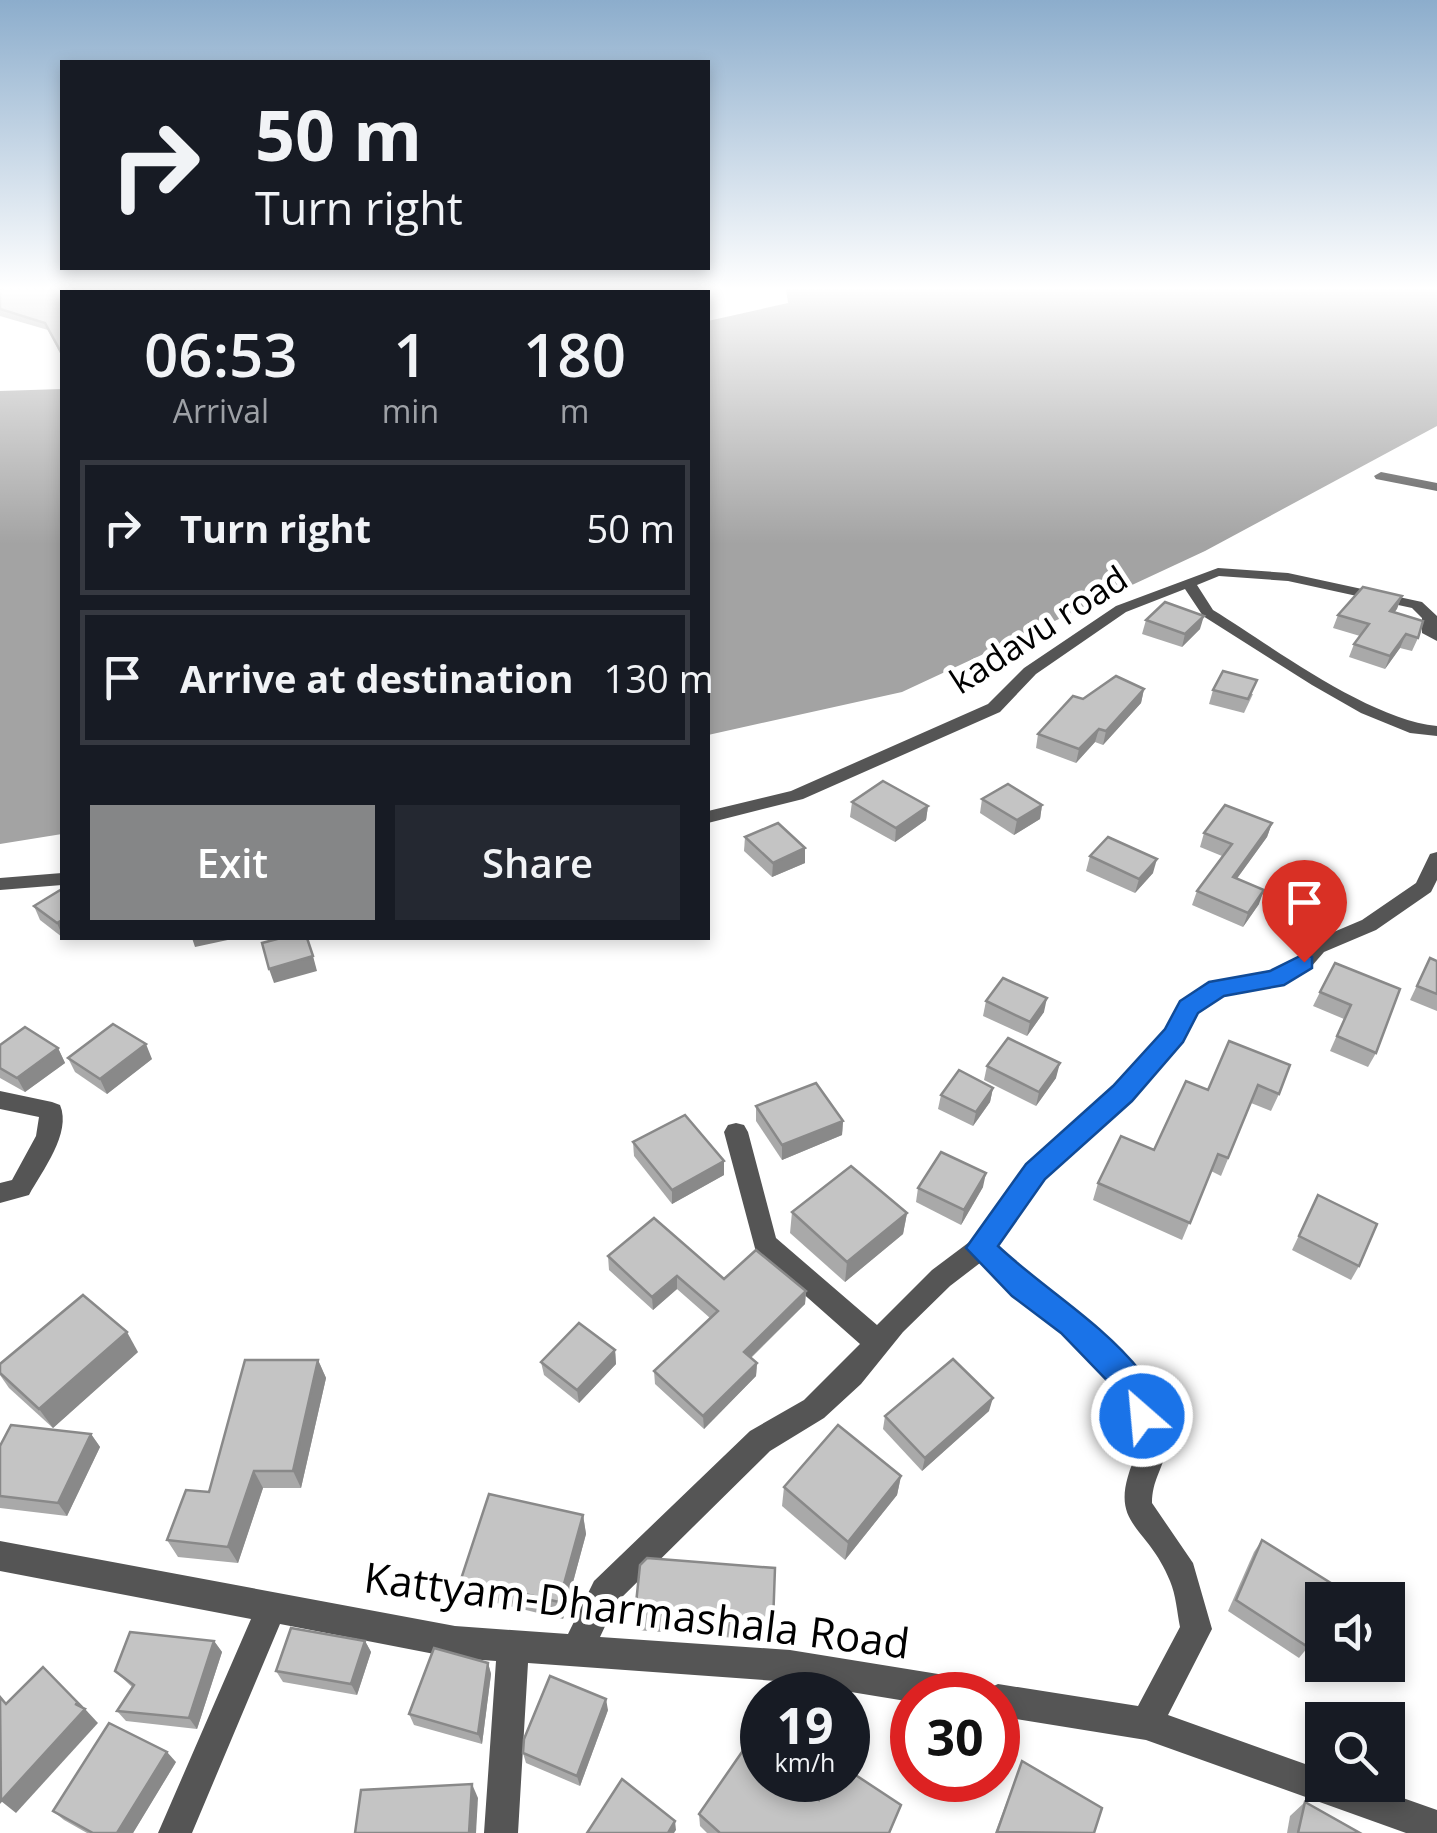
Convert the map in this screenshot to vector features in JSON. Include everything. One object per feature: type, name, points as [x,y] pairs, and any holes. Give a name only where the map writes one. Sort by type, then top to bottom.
[{"type":"street","points":[[1381,476],[1437,487]]},
{"type":"street","name":"kadavu road","points":[[710,817],[797,795],[994,708],[1030,670],[1122,609],[1218,572],[1311,580],[1418,605],[1430,617],[1428,630],[1437,636]]},
{"type":"street","points":[[1188,583],[1208,613],[1318,682],[1368,709],[1437,732]]},
{"type":"street","points":[[576,1651],[606,1592],[760,1441],[814,1408],[851,1375],[941,1278],[981,1248],[1036,1172],[1122,1094],[1174,1035],[1189,1007],[1218,988],[1275,979],[1304,962],[1316,947],[1369,925],[1430,891],[1437,858]]},
{"type":"street","points":[[0,884],[60,879]]},
{"type":"street","points":[[0,1100],[52,1112],[48,1137],[20,1188],[0,1193]]},
{"type":"street","points":[[736,1132],[766,1244],[878,1343]]},
{"type":"street","points":[[981,1248],[1022,1287],[1072,1323],[1132,1384],[1153,1448],[1137,1478],[1139,1517],[1180,1568],[1196,1629],[1146,1724]]},
{"type":"street","name":"Kattyam-Dharmashala Road","points":[[0,1556],[455,1642],[790,1666],[890,1682]]},
{"type":"street","points":[[175,1833],[271,1608]]},
{"type":"street","points":[[501,1833],[513,1646]]},
{"type":"street","points":[[1020,1704],[1146,1724],[1437,1827]]},
{"type":"shaded area","points":[[710,374],[1437,374],[1437,426],[1205,551],[902,692],[710,735]]},
{"type":"shaded area","points":[[60,389],[60,834],[0,844],[0,391]]},
{"type":"building","points":[[1363,587],[1402,596],[1390,611],[1423,621],[1418,638],[1406,634],[1390,656],[1354,644],[1369,624],[1338,615]]},
{"type":"building","points":[[1165,602],[1204,616],[1185,634],[1146,620]]},
{"type":"building","points":[[1223,671],[1257,680],[1248,699],[1213,690]]},
{"type":"building","points":[[1116,676],[1144,689],[1106,731],[1099,729],[1079,749],[1038,734],[1073,696],[1083,699]]},
{"type":"building","points":[[883,781],[928,806],[896,828],[852,802]]},
{"type":"building","points":[[1008,784],[1042,805],[1017,820],[982,799]]},
{"type":"building","points":[[1225,805],[1272,823],[1233,877],[1264,890],[1248,913],[1197,891],[1232,844],[1204,833]]},
{"type":"building","points":[[778,823],[805,848],[773,863],[745,837]]},
{"type":"building","points":[[1108,837],[1157,859],[1139,879],[1090,856]]},
{"type":"building","points":[[60,890],[60,921],[57,923],[34,906]]},
{"type":"building","points":[[308,940],[313,956],[269,969],[262,943]]},
{"type":"building","points":[[1430,958],[1437,961],[1437,994],[1417,986]]},
{"type":"building","points":[[1335,963],[1400,989],[1376,1053],[1337,1036],[1351,1005],[1320,992]]},
{"type":"building","points":[[1003,978],[1047,998],[1030,1022],[986,1001]]},
{"type":"building","points":[[113,1024],[146,1044],[100,1079],[68,1058]]},
{"type":"building","points":[[25,1027],[58,1048],[17,1078],[0,1068],[0,1045]]},
{"type":"building","points":[[1008,1038],[1060,1063],[1039,1092],[987,1066]]},
{"type":"building","points":[[1229,1041],[1290,1065],[1279,1094],[1258,1085],[1228,1158],[1218,1154],[1190,1223],[1098,1183],[1121,1136],[1154,1150],[1186,1081],[1208,1090]]},
{"type":"building","points":[[959,1070],[993,1088],[976,1112],[941,1095]]},
{"type":"building","points":[[816,1083],[843,1121],[782,1145],[756,1106]]},
{"type":"building","points":[[685,1115],[724,1161],[672,1190],[633,1142]]},
{"type":"building","points":[[941,1152],[986,1173],[964,1210],[918,1188]]},
{"type":"building","points":[[851,1166],[907,1213],[847,1262],[792,1212]]},
{"type":"building","points":[[1318,1195],[1377,1224],[1359,1266],[1299,1236]]},
{"type":"building","points":[[654,1218],[724,1279],[756,1250],[806,1291],[744,1352],[757,1363],[703,1416],[654,1371],[718,1311],[677,1276],[652,1297],[608,1256]]},
{"type":"building","points":[[83,1295],[127,1332],[39,1409],[0,1373],[0,1364]]},
{"type":"building","points":[[579,1323],[615,1350],[577,1390],[541,1362]]},
{"type":"building","points":[[953,1359],[993,1398],[925,1458],[885,1416]]},
{"type":"building","points":[[245,1360],[318,1360],[293,1471],[254,1471],[228,1547],[167,1540],[186,1490],[209,1492]]},
{"type":"building","points":[[11,1425],[91,1434],[58,1503],[0,1496],[0,1446]]},
{"type":"building","points":[[838,1425],[901,1476],[848,1542],[784,1487]]},
{"type":"building","points":[[489,1494],[583,1515],[559,1602],[461,1579]]},
{"type":"building","points":[[1262,1540],[1329,1582],[1305,1582],[1305,1645],[1236,1600]]},
{"type":"building","points":[[647,1558],[775,1568],[773,1624],[635,1613],[640,1565]]},
{"type":"building","points":[[291,1628],[365,1641],[351,1684],[276,1671]]},
{"type":"building","points":[[130,1632],[214,1641],[189,1718],[117,1711],[134,1685],[115,1671]]},
{"type":"building","points":[[434,1648],[488,1663],[478,1734],[409,1714]]},
{"type":"building","points":[[43,1667],[80,1705],[75,1704],[85,1709],[1,1801],[0,1697],[6,1704]]},
{"type":"building","points":[[550,1676],[606,1699],[577,1776],[523,1753],[524,1739]]},
{"type":"building","points":[[109,1723],[167,1752],[117,1833],[93,1833],[53,1811]]},
{"type":"building","points":[[740,1755],[740,1802],[870,1802],[870,1785],[890,1798],[890,1802],[901,1805],[889,1833],[720,1833],[699,1814]]},
{"type":"building","points":[[1022,1761],[1102,1808],[1094,1833],[997,1832],[1008,1802],[1020,1802]]},
{"type":"building","points":[[622,1779],[675,1821],[668,1833],[587,1833]]},
{"type":"building","points":[[472,1784],[469,1833],[355,1833],[361,1790]]},
{"type":"building","points":[[1305,1802],[1360,1833],[1298,1833]]},
{"type":"route","points":[[1142,1416],[1132,1384],[1072,1323],[1022,1287],[981,1248],[1036,1172],[1122,1094],[1174,1035],[1189,1007],[1218,988],[1275,979],[1304,962]]}]
